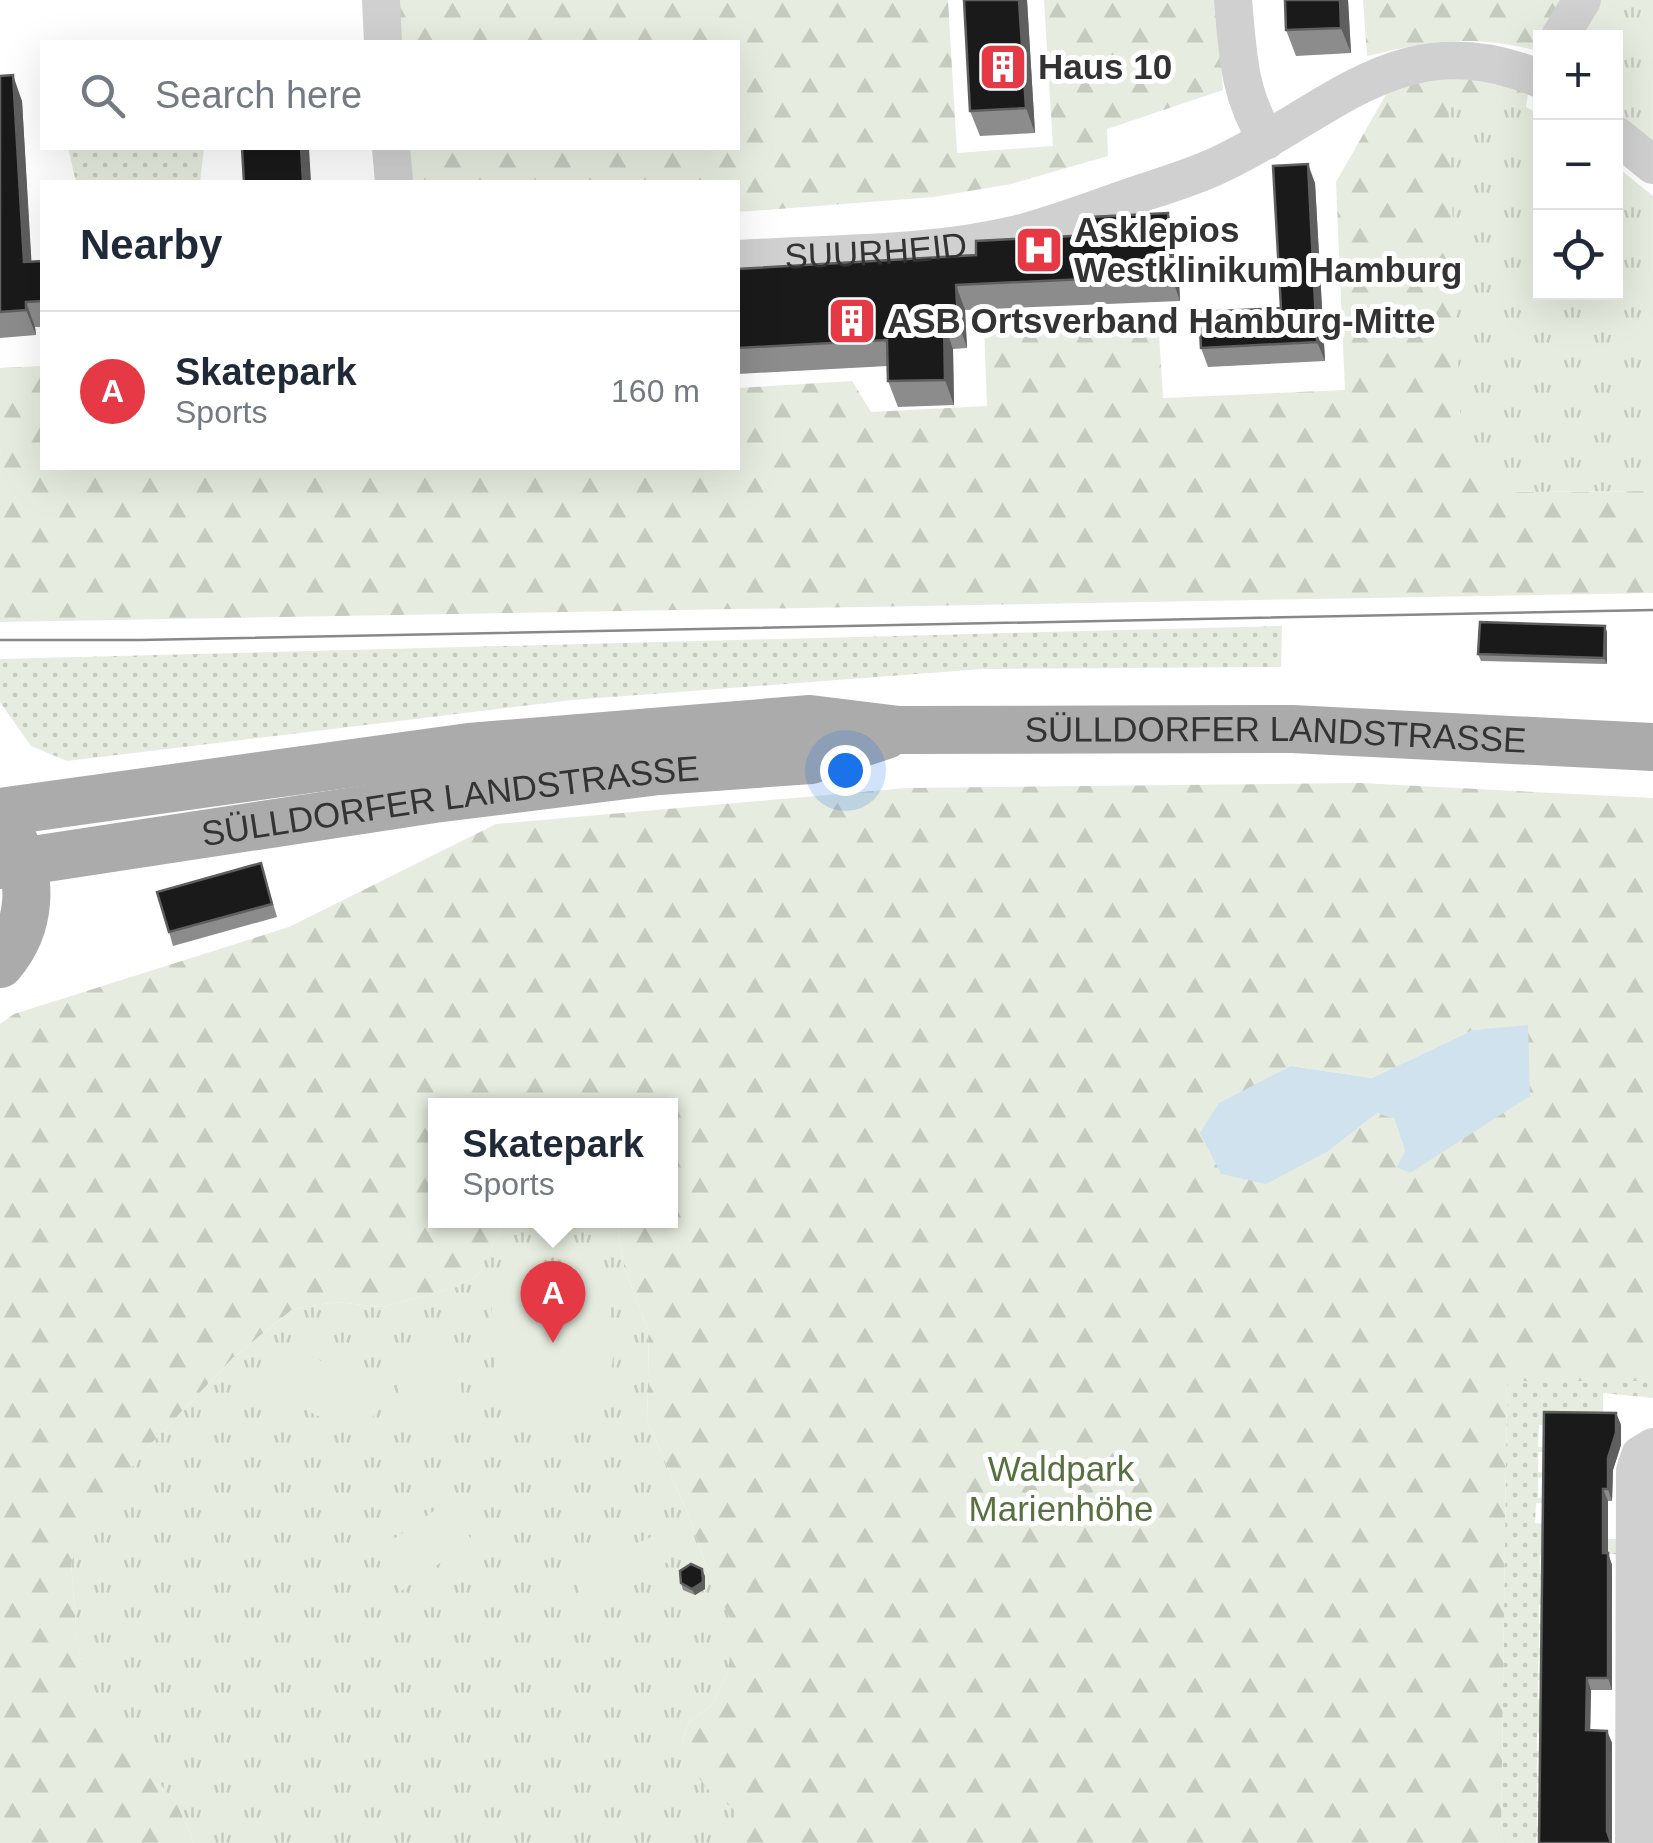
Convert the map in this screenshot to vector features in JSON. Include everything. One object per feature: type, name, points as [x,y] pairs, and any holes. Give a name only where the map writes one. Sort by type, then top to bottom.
[{"type":"main road","name":"SÜLLDORFER LANDSTRASSE","points":[[0,813],[469,747],[810,719],[899,730],[1292,729],[1653,747]]},
{"type":"main road","name":"SÜLLDORFER LANDSTRASSE","points":[[13,863],[434,799],[659,771],[811,760],[899,730]]},
{"type":"main road","points":[[0,813],[26,908],[16,940],[0,964]]},
{"type":"street","points":[[381,0],[383,40]]},
{"type":"street","points":[[1233,0],[1240,82],[1267,140]]},
{"type":"street","points":[[1564,30],[1582,0]]},
{"type":"street","name":"SUURHEID","points":[[740,258],[949,247],[1018,234],[1207,170],[1376,76],[1410,64],[1465,59],[1505,66],[1533,76]]},
{"type":"street","points":[[1623,140],[1653,166]]},
{"type":"street","points":[[392,150],[394,180]]},
{"type":"street","points":[[1636,1837],[1634,1470],[1640,1455],[1653,1448]]},
{"type":"green space","points":[[392,0],[948,0],[957,153],[1053,146],[1044,0],[1216,0],[1223,90],[1107,129],[1108,156],[1011,184],[934,197],[740,212],[740,180],[404,180],[401,150],[740,150],[740,40],[392,40]]},
{"type":"green space","points":[[1363,0],[1566,0],[1547,30],[1533,30],[1533,50],[1491,42],[1450,41],[1367,56]]},
{"type":"green space","points":[[1598,0],[1653,0],[1653,148],[1623,123],[1623,30],[1580,30]]},
{"type":"green space","points":[[1450,70],[1529,86],[1526,107],[1448,98],[1506,492],[1653,491],[1653,593],[0,622],[0,368],[40,366],[40,470],[740,470],[740,388],[852,381],[871,412],[987,406],[984,326],[1158,318],[1163,398],[1345,390],[1336,182],[1392,84]]},
{"type":"green space","points":[[1448,97],[1533,111],[1533,300],[1623,300],[1623,172],[1653,196],[1653,491],[1506,492],[1462,463]]},
{"type":"green space","points":[[68,150],[204,150],[200,180],[76,180]]},
{"type":"green space","points":[[1282,626],[1281,667],[982,669],[572,700],[67,761],[31,746],[0,702],[0,659]]},
{"type":"green space","name":"Waldpark Marienhöhe","points":[[1360,783],[1653,798],[1653,1381],[1507,1381],[1501,1843],[736,1843],[736,1811],[705,1788],[684,1756],[682,1741],[689,1722],[713,1704],[728,1671],[708,1572],[647,1420],[649,1332],[624,1267],[618,1228],[678,1228],[678,1098],[428,1098],[428,1228],[501,1228],[477,1276],[457,1287],[383,1307],[336,1302],[293,1309],[233,1358],[147,1448],[71,1563],[77,1639],[87,1694],[178,1806],[194,1843],[0,1843],[0,1024],[14,1014],[289,927],[496,824],[907,788]],"holes":[[[1528,1026],[1405,1151],[1394,1118],[1377,1113],[1330,1150],[1291,1066],[1372,1078],[1473,1030]]]},
{"type":"green space","points":[[501,1228],[618,1228],[624,1267],[649,1332],[647,1420],[734,1627],[728,1671],[713,1704],[689,1722],[682,1741],[685,1756],[705,1787],[736,1811],[736,1843],[194,1843],[178,1806],[87,1695],[77,1640],[71,1563],[90,1521],[147,1448],[233,1358],[293,1309],[336,1302],[383,1307],[457,1287],[477,1276]]},
{"type":"green space","points":[[576,1272],[593,1281],[605,1297],[612,1319],[611,1368],[596,1411],[583,1423],[567,1427],[538,1425],[524,1418],[511,1404],[502,1384],[491,1338],[494,1298],[502,1285],[519,1276]]},
{"type":"green space","points":[[293,1347],[385,1393],[362,1438],[270,1392]]},
{"type":"green space","points":[[425,1347],[457,1355],[465,1419],[403,1426],[394,1360],[400,1354]]},
{"type":"green space","points":[[1507,1381],[1653,1381],[1653,1398],[1603,1393],[1603,1425],[1539,1425],[1538,1447],[1549,1448],[1549,1452],[1538,1452],[1538,1472],[1549,1473],[1549,1477],[1538,1478],[1538,1498],[1548,1498],[1549,1503],[1536,1503],[1535,1523],[1586,1539],[1624,1539],[1621,1554],[1540,1555],[1540,1574],[1548,1574],[1548,1579],[1540,1580],[1540,1598],[1548,1599],[1548,1604],[1539,1605],[1539,1624],[1548,1624],[1548,1629],[1539,1630],[1539,1648],[1547,1649],[1547,1654],[1539,1655],[1538,1673],[1547,1674],[1547,1679],[1538,1680],[1538,1699],[1547,1699],[1546,1732],[1537,1733],[1537,1751],[1546,1752],[1546,1758],[1537,1758],[1537,1776],[1544,1777],[1546,1782],[1537,1783],[1537,1801],[1545,1802],[1545,1807],[1537,1808],[1537,1827],[1545,1827],[1545,1832],[1537,1832],[1536,1843],[1501,1843]]},
{"type":"green space","points":[[445,1503],[472,1540],[401,1591],[374,1553]]},
{"type":"green space","points":[[658,1534],[670,1561],[584,1600],[571,1572]]},
{"type":"water","points":[[1528,1025],[1530,1096],[1410,1173],[1397,1167],[1405,1151],[1394,1118],[1377,1113],[1330,1150],[1266,1184],[1221,1174],[1200,1133],[1219,1103],[1291,1066],[1372,1078],[1473,1030]]},
{"type":"building","name":"Haus 10","points":[[964,0],[1019,0],[1026,108],[970,111]]},
{"type":"building","points":[[1285,0],[1340,0],[1341,28],[1286,30]]},
{"type":"building","points":[[13,75],[24,262],[40,261],[40,301],[26,302],[26,310],[0,312],[0,76]]},
{"type":"building","points":[[242,150],[301,150],[303,180],[244,180]]},
{"type":"building","points":[[1308,164],[1317,342],[1201,348],[1199,312],[1281,308],[1273,166]]},
{"type":"building","points":[[1168,213],[1171,275],[956,285],[958,322],[944,323],[945,380],[888,381],[887,340],[740,348],[740,269],[976,255],[976,241],[1090,235],[1090,217]]},
{"type":"building","points":[[1480,622],[1605,626],[1604,658],[1478,654]]},
{"type":"building","points":[[261,863],[272,904],[169,932],[157,892]]},
{"type":"building","points":[[1544,1412],[1616,1413],[1616,1433],[1608,1458],[1608,1489],[1603,1489],[1603,1553],[1608,1553],[1608,1678],[1587,1678],[1586,1730],[1607,1731],[1607,1831],[1611,1843],[1539,1843]]},
{"type":"building","points":[[691,1564],[702,1569],[703,1582],[692,1589],[681,1583],[680,1571]]},
{"type":"tram line","points":[[0,640],[1653,610]]},
{"type":"place","name":"Haus 10","points":[[1003,67]]},
{"type":"place","name":"Asklepios Westklinikum Hamburg","points":[[1039,250]]},
{"type":"place","name":"ASB Ortsverband Hamburg-Mitte","points":[[852,321]]},
{"type":"place","name":"Skatepark","points":[[553,1343]]}]
